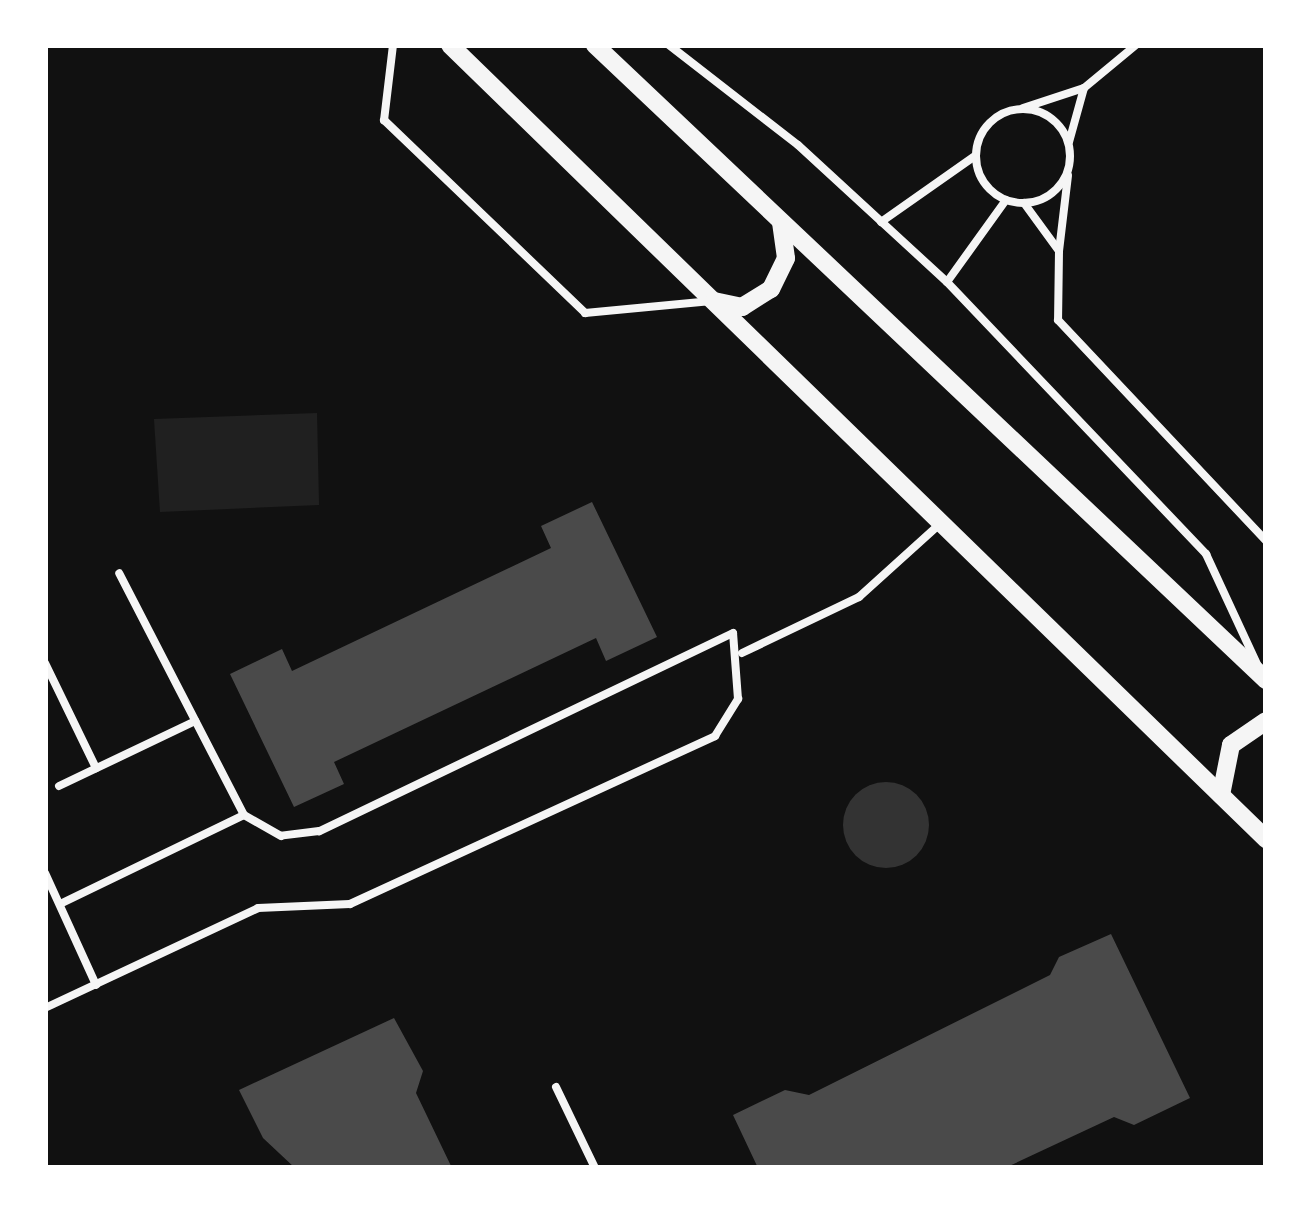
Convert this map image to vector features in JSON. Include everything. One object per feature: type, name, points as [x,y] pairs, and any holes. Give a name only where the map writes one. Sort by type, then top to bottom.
[{"type":"street","points":[[450,45],[1266,839]]},
{"type":"street","points":[[595,45],[1263,678]]},
{"type":"street","points":[[713,301],[742,307],[771,289],[786,258],[780,224]]},
{"type":"street","points":[[1222,795],[1232,745],[1266,721]]},
{"type":"lane","points":[[394,45],[384,120],[585,312],[713,301]]},
{"type":"lane","points":[[669,45],[947,282],[1206,554],[1263,678]]},
{"type":"lane","points":[[881,222],[975,156],[984,128],[1023,108],[1084,88],[1136,45]]},
{"type":"lane","points":[[1084,88],[1069,142],[1059,251],[1058,320],[1266,541]]},
{"type":"lane","points":[[1023,108],[1052,118],[1069,142]]},
{"type":"lane","points":[[975,156],[986,187],[1006,200],[1024,203],[1047,198],[1068,172]]},
{"type":"lane","points":[[947,282],[1006,200]]},
{"type":"lane","points":[[1024,203],[1059,251]]},
{"type":"lane","points":[[742,654],[859,597],[941,523]]},
{"type":"lane","points":[[45,1008],[258,908],[350,904],[714,736],[734,716],[742,654],[733,633],[318,832],[281,836],[244,815],[119,573]]},
{"type":"lane","points":[[45,663],[96,768]]},
{"type":"lane","points":[[59,786],[194,721]]},
{"type":"lane","points":[[60,904],[244,815]]},
{"type":"lane","points":[[45,873],[96,985]]},
{"type":"lane","points":[[556,1087],[595,1168]]},
{"type":"shaded area","points":[[317,413],[319,505],[160,512],[154,419]]},
{"type":"shaded area","points":[[886,782],[916,795],[929,825],[916,855],[886,868],[856,855],[843,825],[856,795]]},
{"type":"building","points":[[592,502],[657,637],[606,661],[596,638],[334,762],[344,784],[294,807],[230,674],[282,649],[292,671],[551,548],[541,526]]},
{"type":"building","points":[[1111,934],[1190,1098],[1134,1125],[1114,1117],[1005,1168],[758,1168],[733,1115],[785,1090],[809,1095],[1050,975],[1059,957]]},
{"type":"building","points":[[394,1018],[423,1071],[416,1093],[452,1168],[295,1168],[263,1138],[239,1090]]}]
